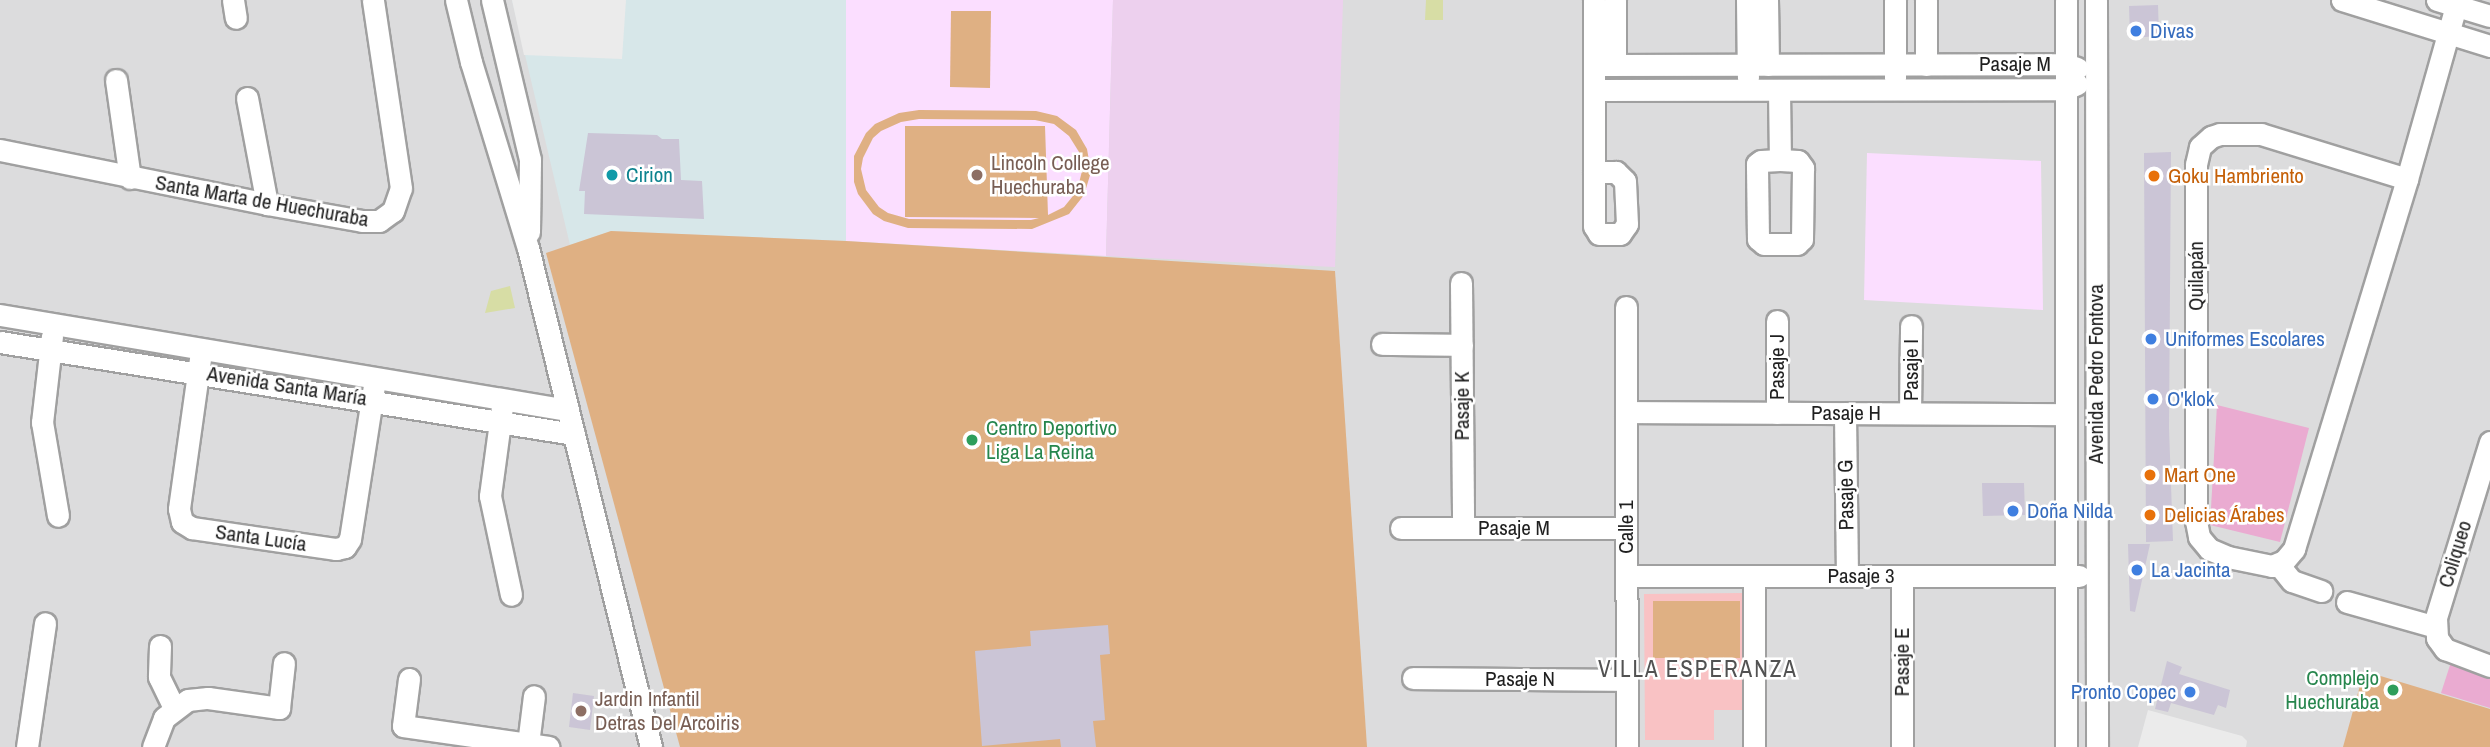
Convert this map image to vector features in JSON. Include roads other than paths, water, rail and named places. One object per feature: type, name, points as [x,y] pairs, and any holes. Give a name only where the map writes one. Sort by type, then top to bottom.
[{"type":"street","name":"Santa Marta de Huechuraba","points":[[0,150],[267,204],[371,222],[387,217],[397,204],[400,176],[373,0]]},
{"type":"street","points":[[456,0],[471,62],[528,248],[651,747]]},
{"type":"street","points":[[492,0],[530,160],[528,248]]},
{"type":"street","points":[[1594,0],[1604,65]]},
{"type":"street","points":[[1594,172],[1594,90],[1604,65],[1615,0]]},
{"type":"street","points":[[1747,0],[1758,65]]},
{"type":"street","points":[[1748,90],[1758,65],[1767,0]]},
{"type":"street","points":[[1895,0],[1895,89]]},
{"type":"street","points":[[1926,0],[1926,65]]},
{"type":"street","name":"Avenida Pedro Fontova","points":[[2066,0],[2066,747]]},
{"type":"street","name":"Avenida Pedro Fontova","points":[[2096,0],[2097,747]]},
{"type":"street","points":[[2342,0],[2490,46]]},
{"type":"street","points":[[2321,592],[2292,581],[2278,564],[2290,555],[2297,542],[2407,179],[2448,33],[2446,3],[2490,16]]},
{"type":"street","name":"Pasaje M","points":[[1604,65],[2066,64],[2096,76]]},
{"type":"street","name":"Pasaje M","points":[[1594,90],[2066,89],[2096,76]]},
{"type":"street","points":[[116,80],[130,178]]},
{"type":"street","points":[[1779,90],[1780,160]]},
{"type":"street","points":[[247,98],[267,204]]},
{"type":"street","name":"Quilapán","points":[[2278,564],[2266,566],[2217,553],[2203,543],[2197,530],[2197,155],[2211,137],[2246,132],[2274,137],[2407,179]]},
{"type":"street","name":"Pasaje K","points":[[1461,283],[1462,528]]},
{"type":"street","name":"Calle 1","points":[[1626,307],[1627,747]]},
{"type":"street","name":"Avenida Santa María","points":[[0,315],[568,410]]},
{"type":"street","name":"Pasaje J","points":[[1777,321],[1777,413]]},
{"type":"street","points":[[54,324],[43,397],[42,434],[58,516]]},
{"type":"street","name":"Pasaje I","points":[[1910,413],[1911,326]]},
{"type":"street","name":"Avenida Santa María","points":[[0,342],[574,434]]},
{"type":"street","points":[[1382,344],[1462,345]]},
{"type":"street","name":"Santa Lucía","points":[[201,348],[179,509],[182,522],[192,528],[337,549],[345,547],[350,539],[375,377]]},
{"type":"street","points":[[504,398],[490,484],[491,509],[511,595]]},
{"type":"street","name":"Pasaje H","points":[[1626,412],[2066,414]]},
{"type":"street","name":"Pasaje G","points":[[1845,413],[1847,576]]},
{"type":"street","name":"Coliqueo","points":[[2436,627],[2439,607],[2490,442]]},
{"type":"street","name":"Pasaje M","points":[[1401,528],[1626,528]]},
{"type":"street","name":"Pasaje 3","points":[[1626,576],[2096,576]]},
{"type":"street","points":[[1754,747],[1755,576]]},
{"type":"street","name":"Pasaje E","points":[[1902,576],[1902,747]]},
{"type":"street","points":[[2347,602],[2436,627],[2437,638],[2445,649],[2490,666]]},
{"type":"street","points":[[27,747],[45,623]]},
{"type":"street","points":[[160,646],[159,677],[174,708]]},
{"type":"street","points":[[153,747],[159,726],[174,708],[198,698],[279,708],[284,663]]},
{"type":"street","name":"Pasaje N","points":[[1413,678],[1627,680]]},
{"type":"street","points":[[409,679],[403,726],[538,746],[534,696]]},
{"type":"place","name":"Divas","points":[[2136,31]]},
{"type":"place","name":"Cirion","points":[[612,175]]},
{"type":"place","name":"Lincoln College Huechuraba","points":[[977,175]]},
{"type":"place","name":"Goku Hambriento","points":[[2154,176]]},
{"type":"place","name":"Uniformes Escolares","points":[[2151,339]]},
{"type":"place","name":"O'klok","points":[[2153,399]]},
{"type":"place","name":"Centro Deportivo Liga La Reina","points":[[972,440]]},
{"type":"place","name":"Mart One","points":[[2150,475]]},
{"type":"place","name":"Doña Nilda","points":[[2013,511]]},
{"type":"place","name":"Delicias Árabes","points":[[2150,515]]},
{"type":"place","name":"La Jacinta","points":[[2137,570]]},
{"type":"place","name":"Complejo Huechuraba","points":[[2393,690]]},
{"type":"place","name":"Pronto Copec","points":[[2190,692]]},
{"type":"place","name":"Jardin Infantil Detras Del Arcoiris","points":[[581,711]]},
{"type":"district","name":"VILLA ESPERANZA","points":[[1698,669]]}]
